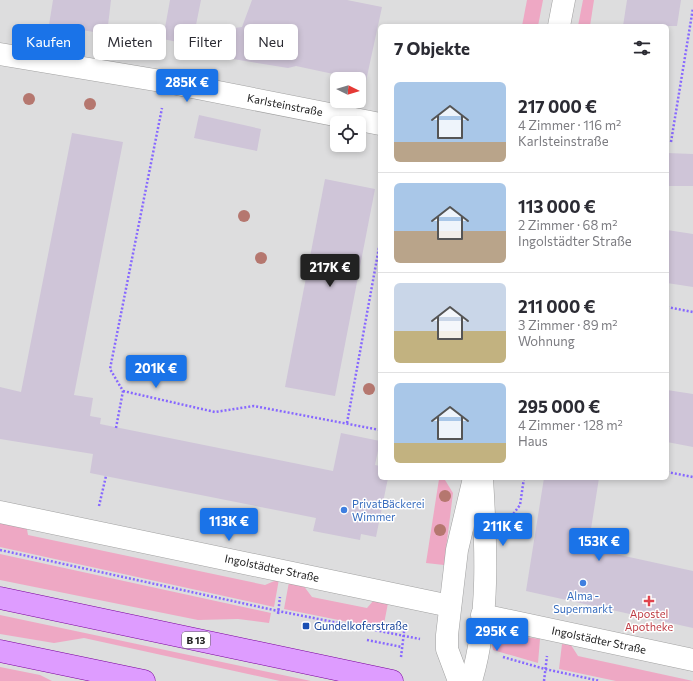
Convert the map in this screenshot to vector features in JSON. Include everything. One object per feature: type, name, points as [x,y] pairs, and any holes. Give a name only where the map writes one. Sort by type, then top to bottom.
[{"type":"main road","name":"B 13","points":[[0,598],[392,681]]},
{"type":"main road","points":[[0,651],[144,681]]},
{"type":"street","points":[[559,24],[564,0]]},
{"type":"street","name":"Karlsteinstraße","points":[[0,54],[167,82],[378,124]]},
{"type":"street","points":[[459,681],[447,649],[447,644],[457,550],[474,480]]},
{"type":"street","points":[[471,681],[480,651],[486,550],[482,480]]},
{"type":"street","name":"Ingolstädter Straße","points":[[0,512],[450,606]]},
{"type":"street","name":"Ingolstädter Straße","points":[[482,615],[693,660]]},
{"type":"path","points":[[671,142],[693,8]]},
{"type":"path","points":[[116,428],[123,391],[110,369],[167,82]]},
{"type":"path","points":[[347,424],[378,253]]},
{"type":"path","points":[[669,307],[693,312]]},
{"type":"path","points":[[123,391],[215,412],[254,406],[378,430]]},
{"type":"path","points":[[669,472],[693,477]]},
{"type":"path","points":[[94,531],[106,476]]},
{"type":"path","points":[[0,550],[278,611],[447,644]]},
{"type":"path","points":[[367,640],[402,647]]},
{"type":"path","points":[[480,651],[545,669],[600,681]]},
{"type":"path","points":[[544,681],[545,669]]},
{"type":"shaded area","points":[[0,0],[693,0],[693,681],[0,681]]},
{"type":"shaded area","points":[[527,0],[543,0],[538,24],[522,24]]},
{"type":"shaded area","points":[[583,0],[594,0],[590,24],[578,24]]},
{"type":"shaded area","points":[[439,480],[445,480],[453,493],[444,565],[426,563]]},
{"type":"shaded area","points":[[0,519],[26,524],[28,535],[265,585],[279,579],[274,607],[0,547]]},
{"type":"shaded area","points":[[0,554],[271,613],[269,623],[238,619],[198,620],[0,580]]},
{"type":"shaded area","points":[[289,582],[303,585],[312,597],[367,608],[374,600],[388,603],[383,629],[284,609]]},
{"type":"shaded area","points":[[0,615],[311,681],[280,681],[84,638],[54,643],[0,634]]},
{"type":"shaded area","points":[[502,634],[540,639],[538,663],[493,650],[491,638]]},
{"type":"shaded area","points":[[562,644],[571,645],[578,656],[693,681],[616,681],[559,669]]},
{"type":"shaded area","points":[[0,667],[40,675],[52,681],[0,681]]},
{"type":"building","points":[[53,0],[111,0],[108,24],[93,24],[93,32],[85,31],[85,24],[49,24]]},
{"type":"building","points":[[170,0],[201,0],[196,24],[174,24],[174,41],[166,40],[166,24]]},
{"type":"building","points":[[252,0],[347,0],[382,7],[366,81],[366,72],[330,72],[330,73],[296,66],[288,68],[236,60],[236,28],[242,27]]},
{"type":"building","points":[[627,0],[681,0],[677,26],[669,26],[669,24],[623,24]]},
{"type":"building","points":[[199,115],[261,129],[257,151],[194,138]]},
{"type":"building","points":[[72,133],[123,142],[74,395],[93,398],[90,416],[101,418],[100,424],[333,471],[341,433],[378,441],[378,451],[375,465],[378,466],[378,480],[388,480],[376,537],[361,534],[360,540],[313,531],[316,518],[90,473],[93,454],[0,439],[0,387],[21,392]]},
{"type":"building","points":[[669,153],[693,154],[693,186],[669,186]]},
{"type":"building","points":[[325,179],[375,189],[335,396],[285,387]]},
{"type":"building","points":[[669,230],[693,234],[693,287],[669,283]]},
{"type":"building","points":[[669,390],[693,394],[693,447],[669,442]]},
{"type":"building","points":[[544,480],[599,480],[588,548],[693,571],[693,628],[526,591]]},
{"type":"place","name":"PrivatBäckerei Wimmer","points":[[344,510]]},
{"type":"place","name":"Alma - Supermarkt","points":[[583,583]]},
{"type":"place","name":"Apostel Apotheke","points":[[649,601]]},
{"type":"place","name":"Gundelkoferstraße","points":[[306,626]]}]
